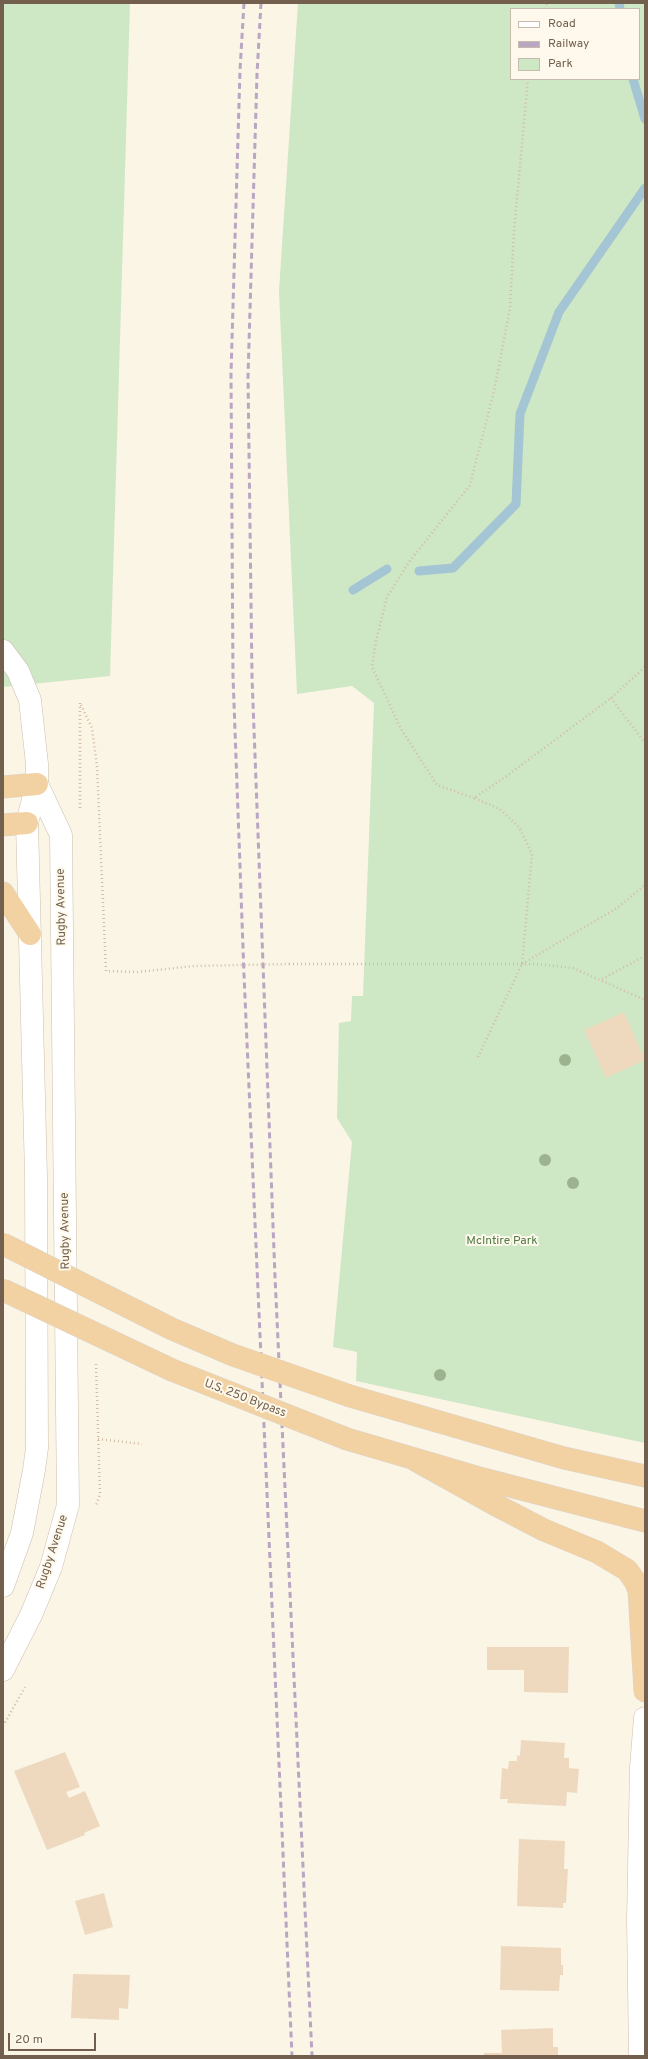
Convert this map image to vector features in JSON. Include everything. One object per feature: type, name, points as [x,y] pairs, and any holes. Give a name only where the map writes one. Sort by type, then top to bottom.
[{"type":"highway","points":[[3,787],[36,784]]},
{"type":"highway","points":[[3,824],[27,823]]},
{"type":"highway","points":[[3,894],[30,934]]},
{"type":"highway","points":[[3,1244],[172,1329],[233,1355],[350,1396],[557,1456],[645,1476]]},
{"type":"highway","name":"U.S. 250 Bypass","points":[[3,1290],[172,1370],[347,1439],[416,1460]]},
{"type":"highway","points":[[416,1460],[645,1521]]},
{"type":"highway","points":[[416,1460],[494,1504],[544,1530],[598,1552],[627,1570],[635,1581],[639,1591],[645,1691]]},
{"type":"street","points":[[3,651],[18,670],[30,700],[37,764],[36,784],[27,823],[36,1176],[36,1448],[34,1470],[22,1533],[3,1586]]},
{"type":"street","name":"Rugby Avenue","points":[[3,1670],[32,1615],[48,1574],[68,1505],[61,835],[36,784]]},
{"type":"street","points":[[640,2056],[638,1920],[641,1767],[645,1718]]},
{"type":"path","points":[[478,1057],[522,964],[532,854],[519,827],[500,809],[437,785],[401,729],[372,667],[376,641],[388,597],[409,562],[470,485],[494,391],[510,309],[514,231],[528,80]]},
{"type":"path","points":[[474,798],[504,778],[611,698],[645,667]]},
{"type":"path","points":[[611,698],[645,743]]},
{"type":"path","points":[[80,704],[92,728],[97,766],[106,971],[137,972],[194,966],[289,964],[536,964],[573,968],[645,1000]]},
{"type":"path","points":[[522,964],[617,908],[645,884]]},
{"type":"path","points":[[601,980],[645,956]]},
{"type":"path","points":[[98,1439],[142,1444]]},
{"type":"green space","points":[[3,3],[130,3],[110,676],[3,687]]},
{"type":"green space","name":"McIntire Park","points":[[298,3],[645,3],[645,1443],[356,1381],[357,1352],[333,1347],[352,1142],[337,1118],[339,1023],[351,1021],[352,996],[363,996],[374,703],[352,686],[297,694],[279,291]]},
{"type":"building","points":[[624,1012],[645,1060],[606,1078],[584,1030]]},
{"type":"building","points":[[487,1647],[569,1647],[568,1693],[524,1692],[524,1670],[487,1670]]},
{"type":"building","points":[[521,1740],[565,1743],[564,1758],[569,1758],[569,1768],[579,1769],[577,1793],[567,1792],[566,1806],[507,1803],[508,1799],[500,1799],[502,1768],[508,1769],[509,1761],[517,1761],[517,1755],[520,1756]]},
{"type":"building","points":[[65,1752],[80,1787],[66,1792],[69,1798],[85,1791],[100,1826],[84,1833],[85,1835],[47,1850],[14,1771]]},
{"type":"building","points":[[519,1839],[565,1841],[564,1869],[568,1869],[566,1903],[563,1903],[563,1908],[517,1906]]},
{"type":"building","points":[[104,1893],[113,1927],[85,1935],[75,1901]]},
{"type":"building","points":[[501,1946],[561,1948],[561,1965],[563,1965],[563,1975],[560,1975],[559,1991],[500,1990]]},
{"type":"building","points":[[73,1974],[130,1975],[128,2009],[119,2008],[119,2020],[71,2018]]},
{"type":"building","points":[[553,2028],[553,2047],[558,2047],[558,2056],[484,2056],[484,2053],[502,2053],[501,2030]]},
{"type":"waterway","points":[[619,3],[620,8]]},
{"type":"waterway","points":[[633,80],[645,119]]},
{"type":"waterway","points":[[419,571],[453,568],[516,504],[520,414],[559,312],[645,188]]},
{"type":"waterway","points":[[353,590],[387,569]]},
{"type":"railway","points":[[244,3],[240,70],[231,374],[233,676],[244,975],[292,2056]]},
{"type":"railway","points":[[261,3],[257,74],[248,377],[252,677],[275,1277],[312,2056]]}]
